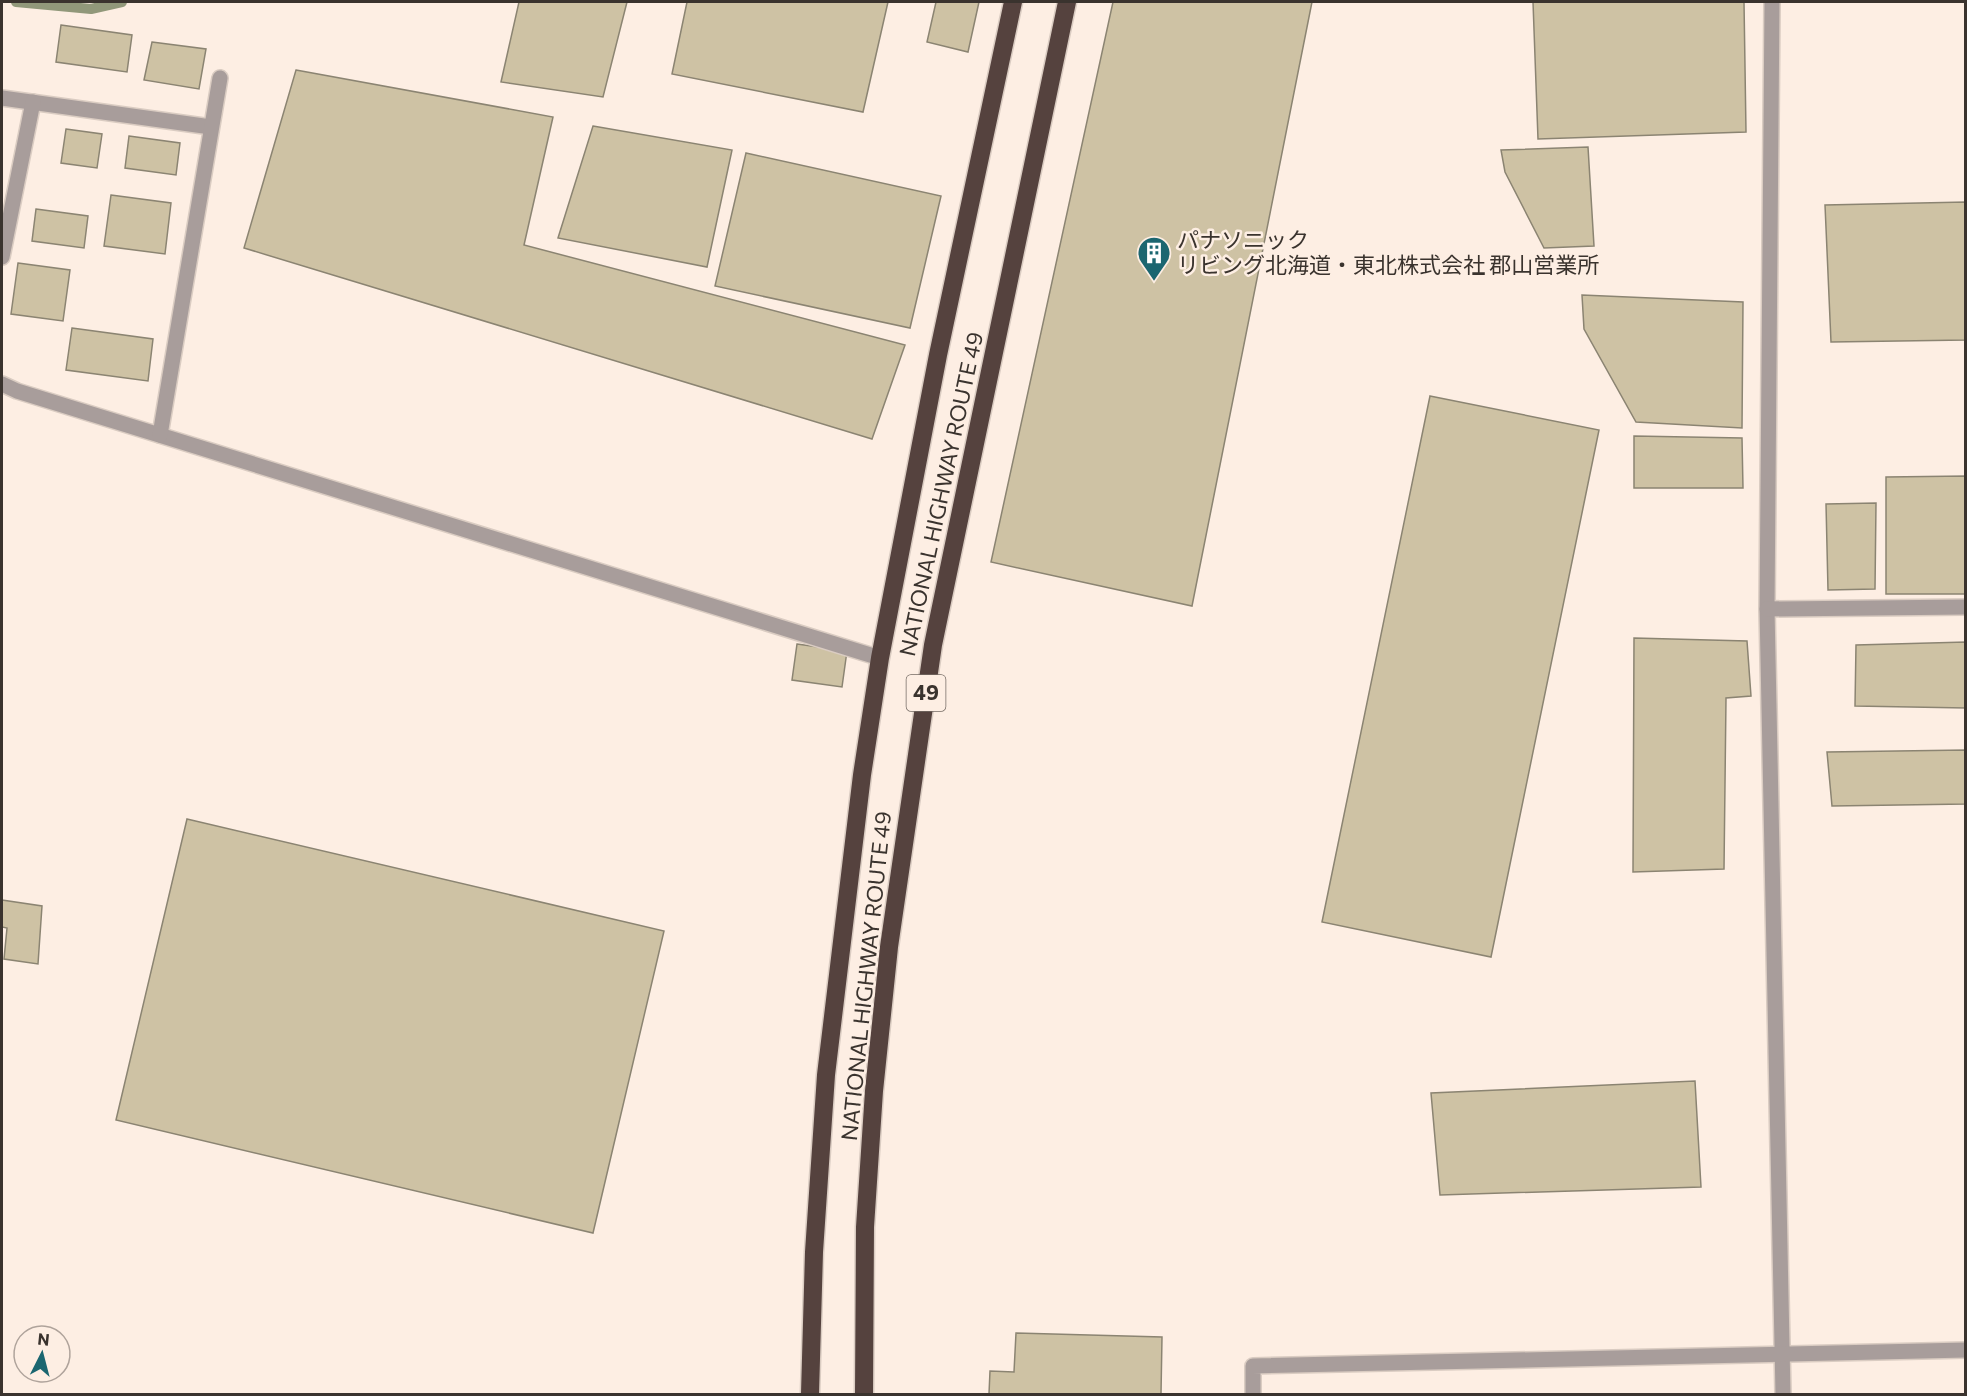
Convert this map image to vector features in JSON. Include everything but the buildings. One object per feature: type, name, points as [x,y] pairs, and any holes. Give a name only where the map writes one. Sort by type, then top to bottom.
[{"type":"highway","name":"NATIONAL HIGHWAY ROUTE 49","points":[[810,1395],[814,1252],[826,1075],[861,775],[880,658],[938,355],[1013,2]]},
{"type":"highway","name":"NATIONAL HIGHWAY ROUTE 49","points":[[864,1395],[865,1227],[874,1091],[889,946],[933,645],[1067,2]]},
{"type":"street","points":[[1772,2],[1767,609],[1783,1395]]},
{"type":"street","points":[[160,435],[220,78]]},
{"type":"street","points":[[2,98],[211,127]]},
{"type":"street","points":[[2,257],[33,102]]},
{"type":"street","points":[[2,384],[17,391],[880,658]]},
{"type":"street","points":[[1767,609],[1965,608]]},
{"type":"street","points":[[1253,1395],[1253,1366],[1965,1350]]},
{"type":"waterway","points":[[16,2],[91,9],[122,2]]},
{"type":"place","name":"パナソニック リビング北海道・東北株式会社 郡山営業所","points":[[1154,282]]}]
